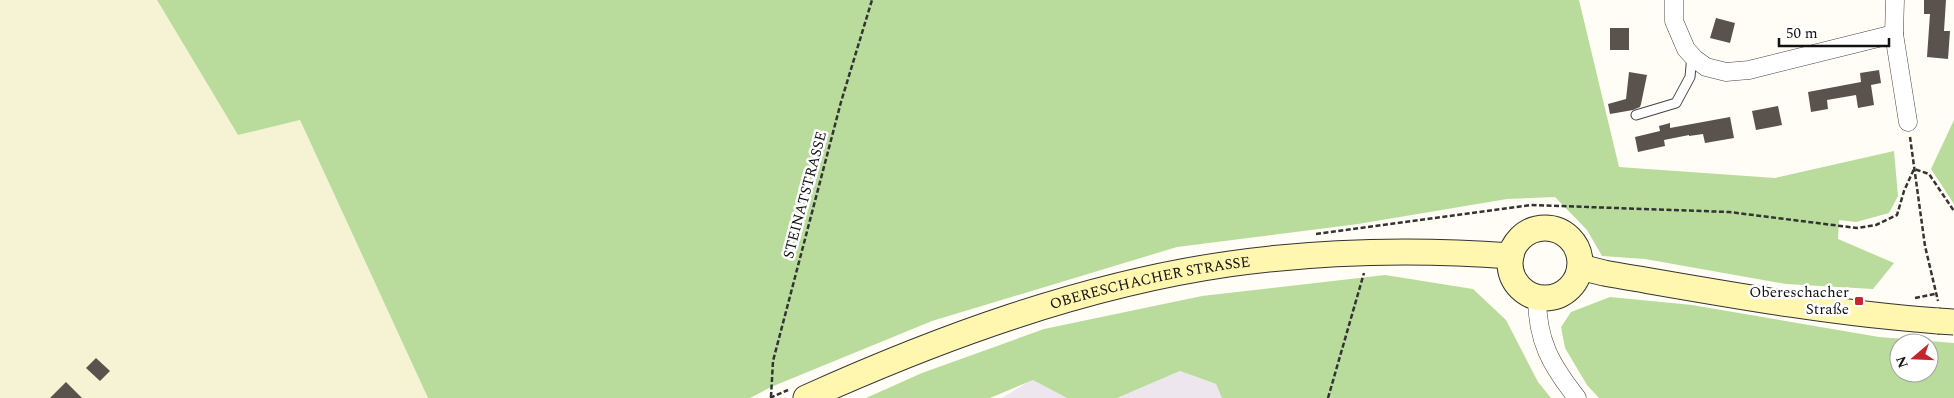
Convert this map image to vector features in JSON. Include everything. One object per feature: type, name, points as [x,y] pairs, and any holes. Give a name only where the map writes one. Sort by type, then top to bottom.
[{"type":"main road","points":[[1542,228],[1551,228],[1567,235],[1573,242],[1578,250],[1580,267],[1572,285],[1565,292],[1547,298],[1537,297],[1529,294],[1516,282],[1512,274],[1511,256],[1518,240],[1525,234],[1542,228]]},
{"type":"main road","name":"OBERESCHACHER STRASSE","points":[[806,398],[941,341],[1001,320],[1072,298],[1155,278],[1227,264],[1370,252],[1511,256]]},
{"type":"main road","points":[[1580,267],[1604,273],[1799,306],[1946,321]]},
{"type":"street","points":[[1674,0],[1674,21],[1686,48],[1706,67],[1726,72],[1749,70],[1838,46],[1894,34]]},
{"type":"street","points":[[1895,0],[1894,34],[1908,122]]},
{"type":"street","points":[[1537,297],[1540,336],[1553,365],[1577,398]]},
{"type":"lane","points":[[1636,115],[1676,102],[1690,77],[1692,55]]},
{"type":"path","name":"STEINATSTRASSE","points":[[771,398],[773,361],[841,102],[872,0]]},
{"type":"path","points":[[1908,122],[1925,246],[1935,294]]},
{"type":"path","points":[[1328,398],[1370,252]]},
{"type":"shaded area","points":[[0,0],[157,0],[238,135],[300,120],[428,398],[0,398]]},
{"type":"shaded area","points":[[1180,371],[1216,384],[1222,398],[1117,398]]},
{"type":"shaded area","points":[[1033,379],[1067,398],[1002,398]]},
{"type":"green space","points":[[157,0],[1579,0],[1619,167],[1775,178],[1894,151],[1898,196],[1889,213],[1856,222],[1839,220],[1838,239],[1894,263],[1873,289],[1786,284],[1645,259],[1602,256],[1587,230],[1555,197],[1507,199],[1358,224],[1177,247],[932,321],[771,387],[750,398],[428,398],[300,120],[238,135]]},
{"type":"green space","points":[[1954,120],[1954,204],[1931,169]]},
{"type":"green space","points":[[1385,275],[1473,289],[1506,320],[1538,382],[1551,398],[1222,398],[1216,384],[1180,371],[1117,398],[1067,398],[1033,380],[990,398],[866,398],[922,373],[1044,329],[1202,296]]},
{"type":"green space","points":[[1610,297],[1692,305],[1889,338],[1889,383],[1939,383],[1939,342],[1954,343],[1954,398],[1599,398],[1587,385],[1565,348],[1561,327],[1571,312]]},
{"type":"building","points":[[1924,0],[1946,0],[1944,31],[1950,31],[1948,59],[1927,57],[1930,14],[1924,14]]},
{"type":"building","points":[[1716,18],[1735,23],[1730,43],[1710,38]]},
{"type":"building","points":[[1610,28],[1629,28],[1629,50],[1610,50]]},
{"type":"building","points":[[1879,70],[1881,83],[1871,85],[1874,105],[1858,108],[1856,95],[1827,100],[1828,109],[1811,112],[1808,92],[1861,82],[1860,73]]},
{"type":"building","points":[[1629,72],[1647,75],[1640,107],[1610,114],[1608,104],[1626,99]]},
{"type":"building","points":[[1778,106],[1782,125],[1756,130],[1752,111]]},
{"type":"building","points":[[1730,117],[1734,138],[1705,143],[1703,134],[1689,135],[1664,140],[1665,146],[1638,152],[1635,137],[1660,131],[1659,126],[1670,123],[1670,128]]},
{"type":"building","points":[[96,358],[110,371],[100,381],[86,368]]},
{"type":"building","points":[[66,382],[82,398],[50,398]]},
{"type":"place","name":"Obereschacher Straße","points":[[1859,301]]}]
